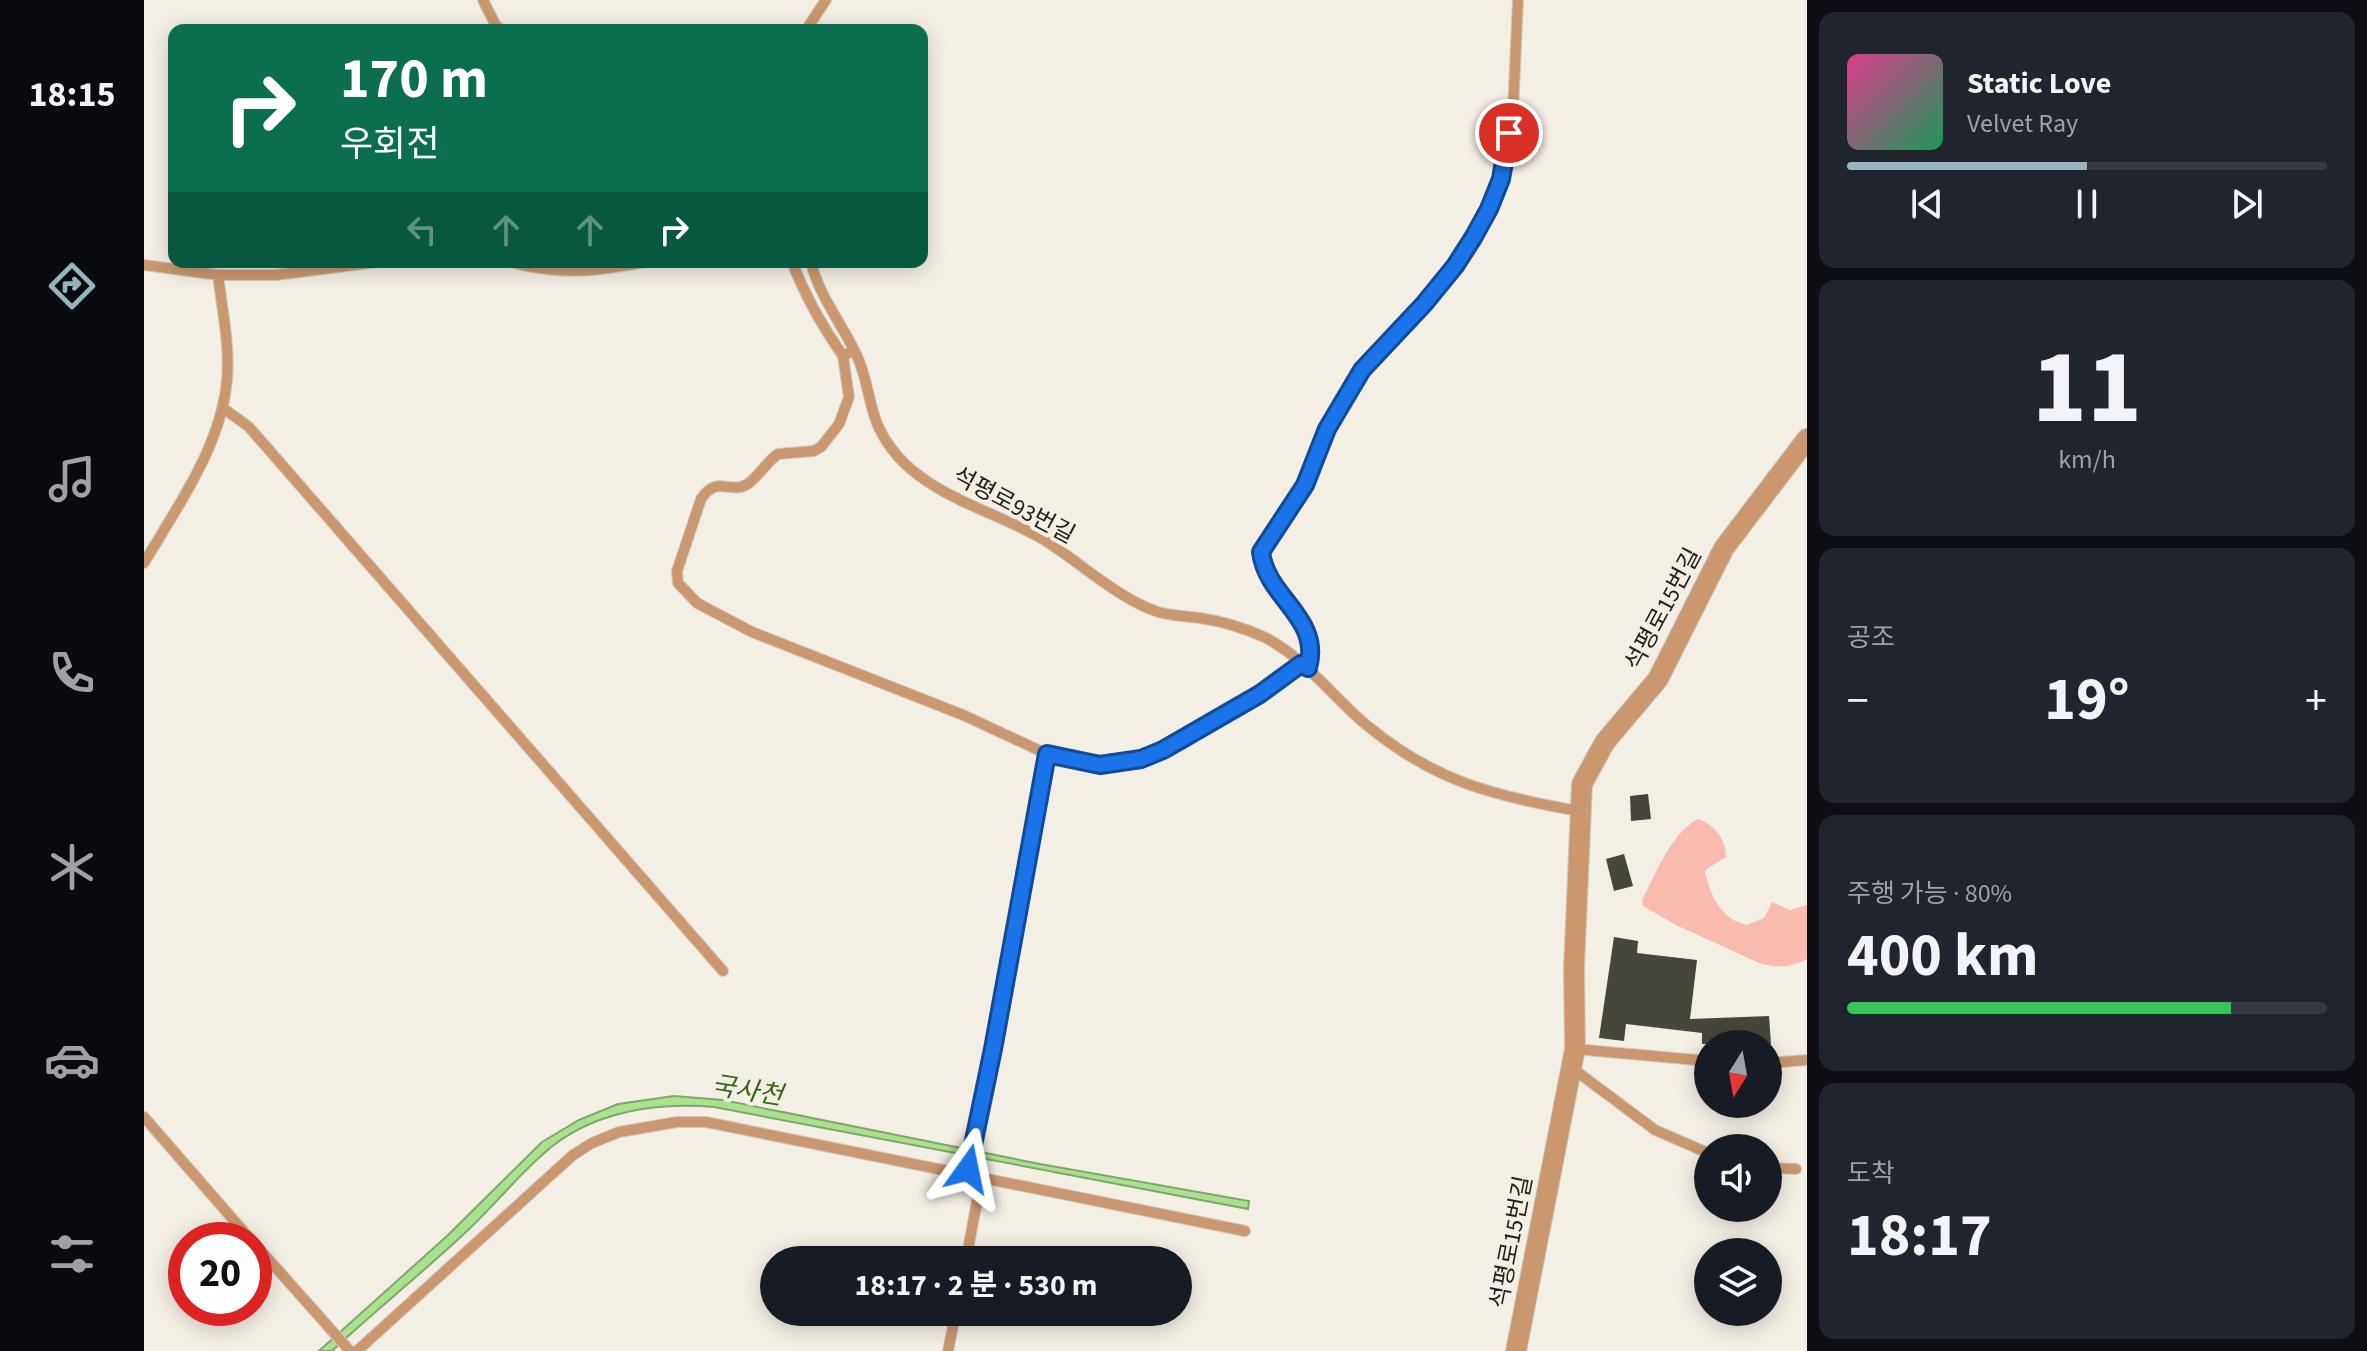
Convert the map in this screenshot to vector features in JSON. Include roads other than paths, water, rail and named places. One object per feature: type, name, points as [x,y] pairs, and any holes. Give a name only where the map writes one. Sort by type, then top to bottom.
[{"type":"street","name":"석평로15번길","points":[[1516,1351],[1573,1059],[1582,784],[1605,742],[1658,679],[1724,548],[1807,439]]},
{"type":"lane","points":[[483,0],[495,24]]},
{"type":"lane","points":[[810,24],[826,0]]},
{"type":"lane","points":[[795,268],[810,304],[843,356],[849,397],[846,409],[830,436],[814,451],[778,454],[747,484],[740,487],[717,486],[707,490],[695,513],[680,557],[678,583],[697,603],[752,632],[949,709],[1047,754],[1100,765],[1141,759],[1163,750],[1260,694],[1305,666],[1311,657],[1310,641],[1304,625],[1263,569],[1261,552],[1305,485],[1327,429],[1362,370],[1455,266],[1489,209],[1501,179],[1513,111],[1518,0]]},
{"type":"lane","points":[[144,265],[218,275],[276,275],[331,268]]},
{"type":"lane","points":[[533,268],[573,272],[612,268]]},
{"type":"lane","name":"석평로93번길","points":[[813,268],[826,303],[864,370],[880,429],[893,450],[929,482],[963,502],[1033,533],[1136,602],[1159,612],[1203,618],[1265,638],[1305,666],[1362,722],[1414,758],[1447,776],[1500,796],[1579,811]]},
{"type":"lane","points":[[144,563],[203,458],[223,408],[228,356],[218,275]]},
{"type":"lane","points":[[843,356],[855,350]]},
{"type":"lane","points":[[223,408],[249,427],[723,971]]},
{"type":"lane","points":[[967,1173],[1015,935],[1047,754]]},
{"type":"lane","points":[[1573,1059],[1694,1061]]},
{"type":"lane","points":[[1573,1059],[1655,1130],[1694,1147]]},
{"type":"lane","points":[[1782,1062],[1807,1060]]},
{"type":"lane","points":[[144,1117],[235,1222]]},
{"type":"lane","points":[[272,1264],[352,1351],[553,1171],[592,1143],[619,1132],[677,1122],[728,1125],[967,1173],[981,1180],[1245,1231]]},
{"type":"lane","points":[[1782,1168],[1796,1169]]},
{"type":"lane","points":[[969,1246],[981,1180]]},
{"type":"lane","points":[[948,1351],[953,1326]]},
{"type":"water label","name":"국사천","points":[[747,1090]]}]
